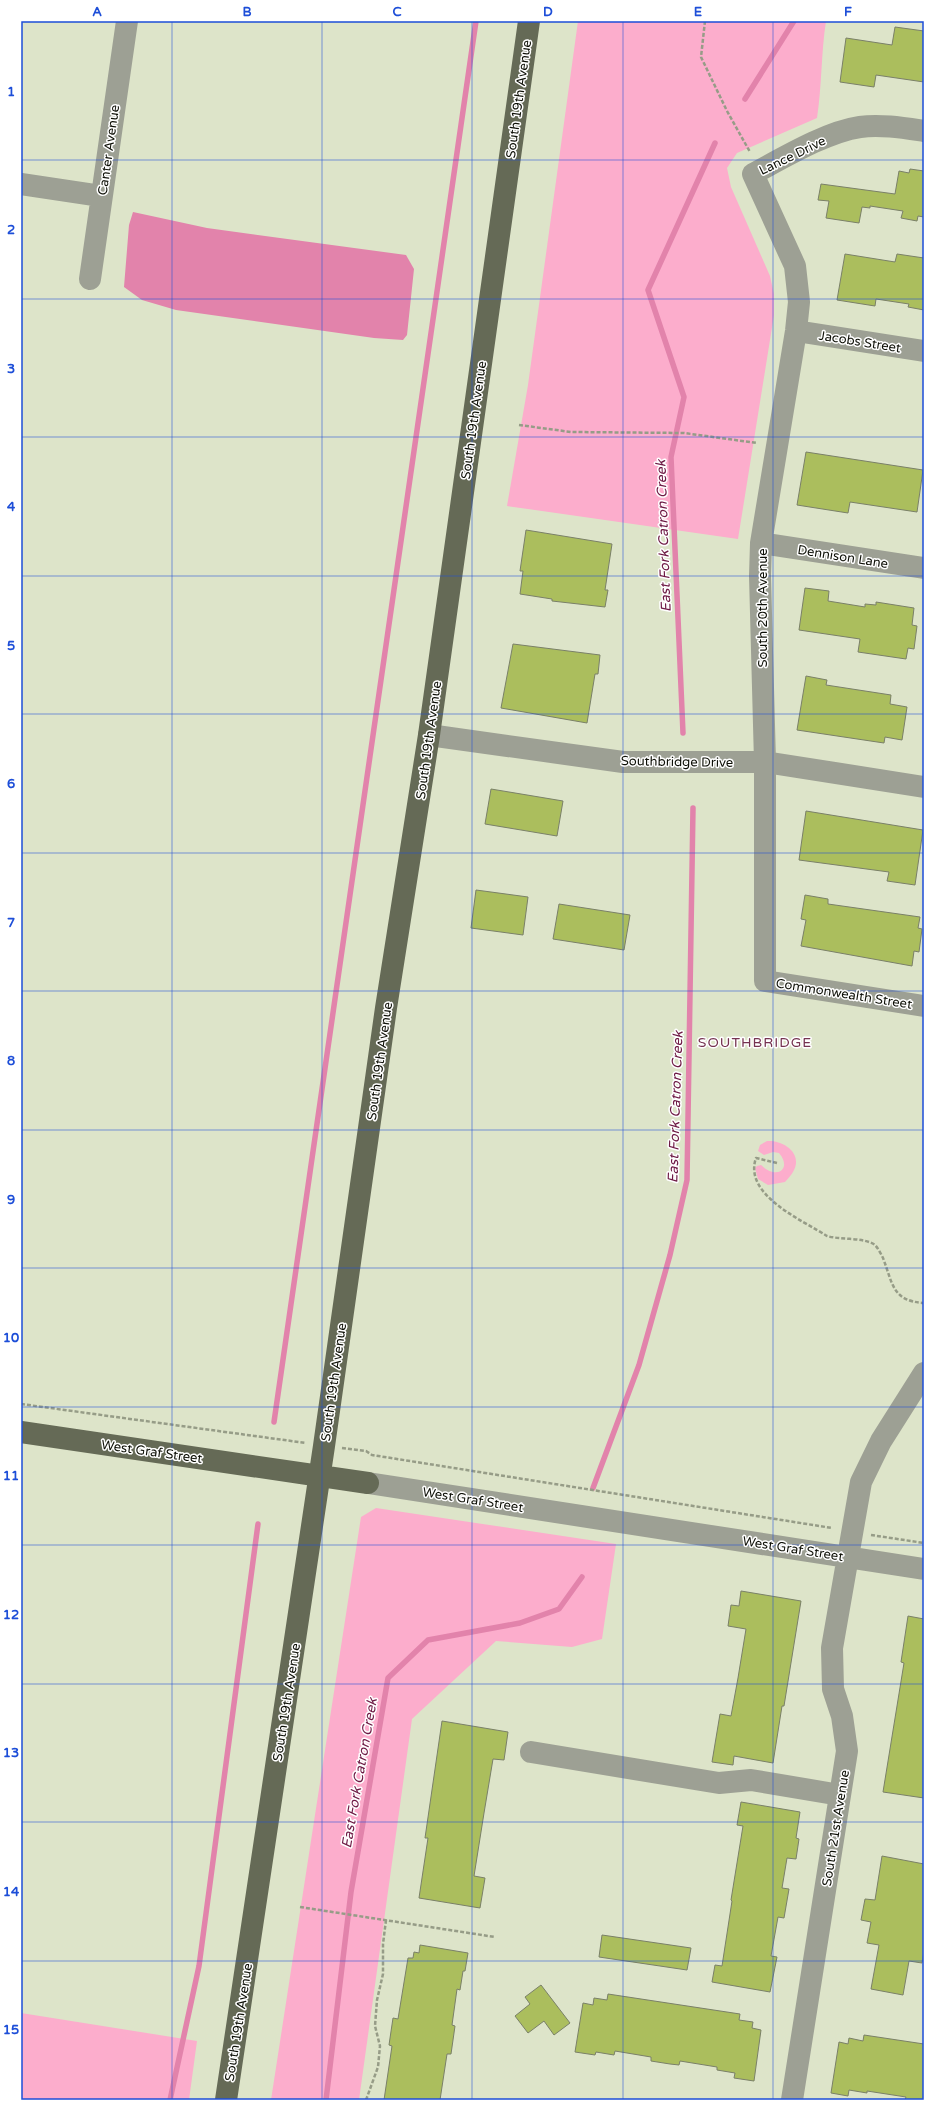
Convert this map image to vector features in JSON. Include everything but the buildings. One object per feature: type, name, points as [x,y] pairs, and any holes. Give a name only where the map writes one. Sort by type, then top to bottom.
[{"type":"main road","name":"South 19th Avenue","points":[[226,2100],[320,1476],[386,1008],[429,735],[528,21]]},
{"type":"main road","name":"West Graf Street","points":[[21,1432],[368,1483]]},
{"type":"street","name":"Canter Avenue","points":[[90,278],[127,21]]},
{"type":"street","name":"Lance Drive","points":[[757,172],[815,141],[860,127],[904,128],[924,132]]},
{"type":"street","name":"South 20th Avenue","points":[[757,172],[795,266],[799,302],[796,331],[761,543],[760,576],[765,762],[765,981]]},
{"type":"street","points":[[21,184],[101,196]]},
{"type":"street","name":"Jacobs Street","points":[[796,331],[924,351]]},
{"type":"street","name":"Dennison Lane","points":[[761,543],[924,568]]},
{"type":"street","name":"Southbridge Drive","points":[[429,735],[623,762],[765,762],[924,787]]},
{"type":"street","name":"Commonwealth Street","points":[[765,981],[924,1006]]},
{"type":"street","name":"South 21st Avenue","points":[[792,2100],[847,1751],[842,1716],[833,1689],[832,1648],[846,1556],[861,1482],[881,1441],[924,1373]]},
{"type":"street","name":"West Graf Street","points":[[368,1483],[924,1569]]},
{"type":"street","points":[[531,1752],[719,1783],[750,1780],[840,1795]]},
{"type":"path","points":[[705,21],[701,57],[757,172]]},
{"type":"path","points":[[520,425],[571,432],[684,433],[777,446]]},
{"type":"path","points":[[776,1163],[756,1158],[753,1165],[758,1187],[770,1200],[827,1236],[837,1239],[863,1241],[875,1245],[880,1253],[895,1291],[902,1298],[924,1303]]},
{"type":"path","points":[[21,1404],[285,1440]]},
{"type":"path","points":[[362,1451],[380,1456],[924,1543]]},
{"type":"path","points":[[300,1907],[495,1937]]},
{"type":"path","points":[[366,2100],[378,2067],[380,2046],[375,2026],[377,2000],[383,1974],[383,1944],[386,1920]]},
{"type":"shaded area","points":[[578,21],[826,21],[817,118],[737,153],[727,168],[731,187],[770,276],[774,294],[774,315],[738,539],[507,506],[528,385]]},
{"type":"shaded area","points":[[133,212],[207,228],[406,255],[414,269],[407,335],[403,340],[374,338],[176,310],[142,300],[124,287],[129,225]]},
{"type":"shaded area","points":[[767,1141],[773,1141],[785,1145],[794,1154],[796,1165],[793,1172],[785,1182],[768,1185],[758,1179],[755,1168],[757,1166],[761,1165],[767,1170],[773,1172],[781,1171],[784,1168],[783,1158],[779,1153],[773,1152],[764,1155],[758,1151],[760,1145]]},
{"type":"shaded area","points":[[376,1508],[616,1544],[602,1639],[572,1647],[496,1641],[412,1719],[359,2100],[271,2100],[361,1517]]},
{"type":"shaded area","points":[[21,2013],[197,2041],[189,2100],[21,2100]]},
{"type":"waterway","points":[[274,1422],[476,21]]},
{"type":"waterway","name":"East Fork Catron Creek","points":[[745,99],[794,21]]},
{"type":"waterway","name":"East Fork Catron Creek","points":[[683,733],[671,457],[684,397],[648,290],[715,143]]},
{"type":"waterway","name":"East Fork Catron Creek","points":[[593,1488],[639,1365],[670,1255],[687,1180],[693,808]]},
{"type":"waterway","points":[[170,2100],[199,1966],[258,1524]]},
{"type":"waterway","name":"East Fork Catron Creek","points":[[326,2100],[351,1892],[388,1678],[428,1640],[520,1623],[559,1609],[582,1577]]},
{"type":"district","name":"SOUTHBRIDGE","points":[[755,1042]]}]
